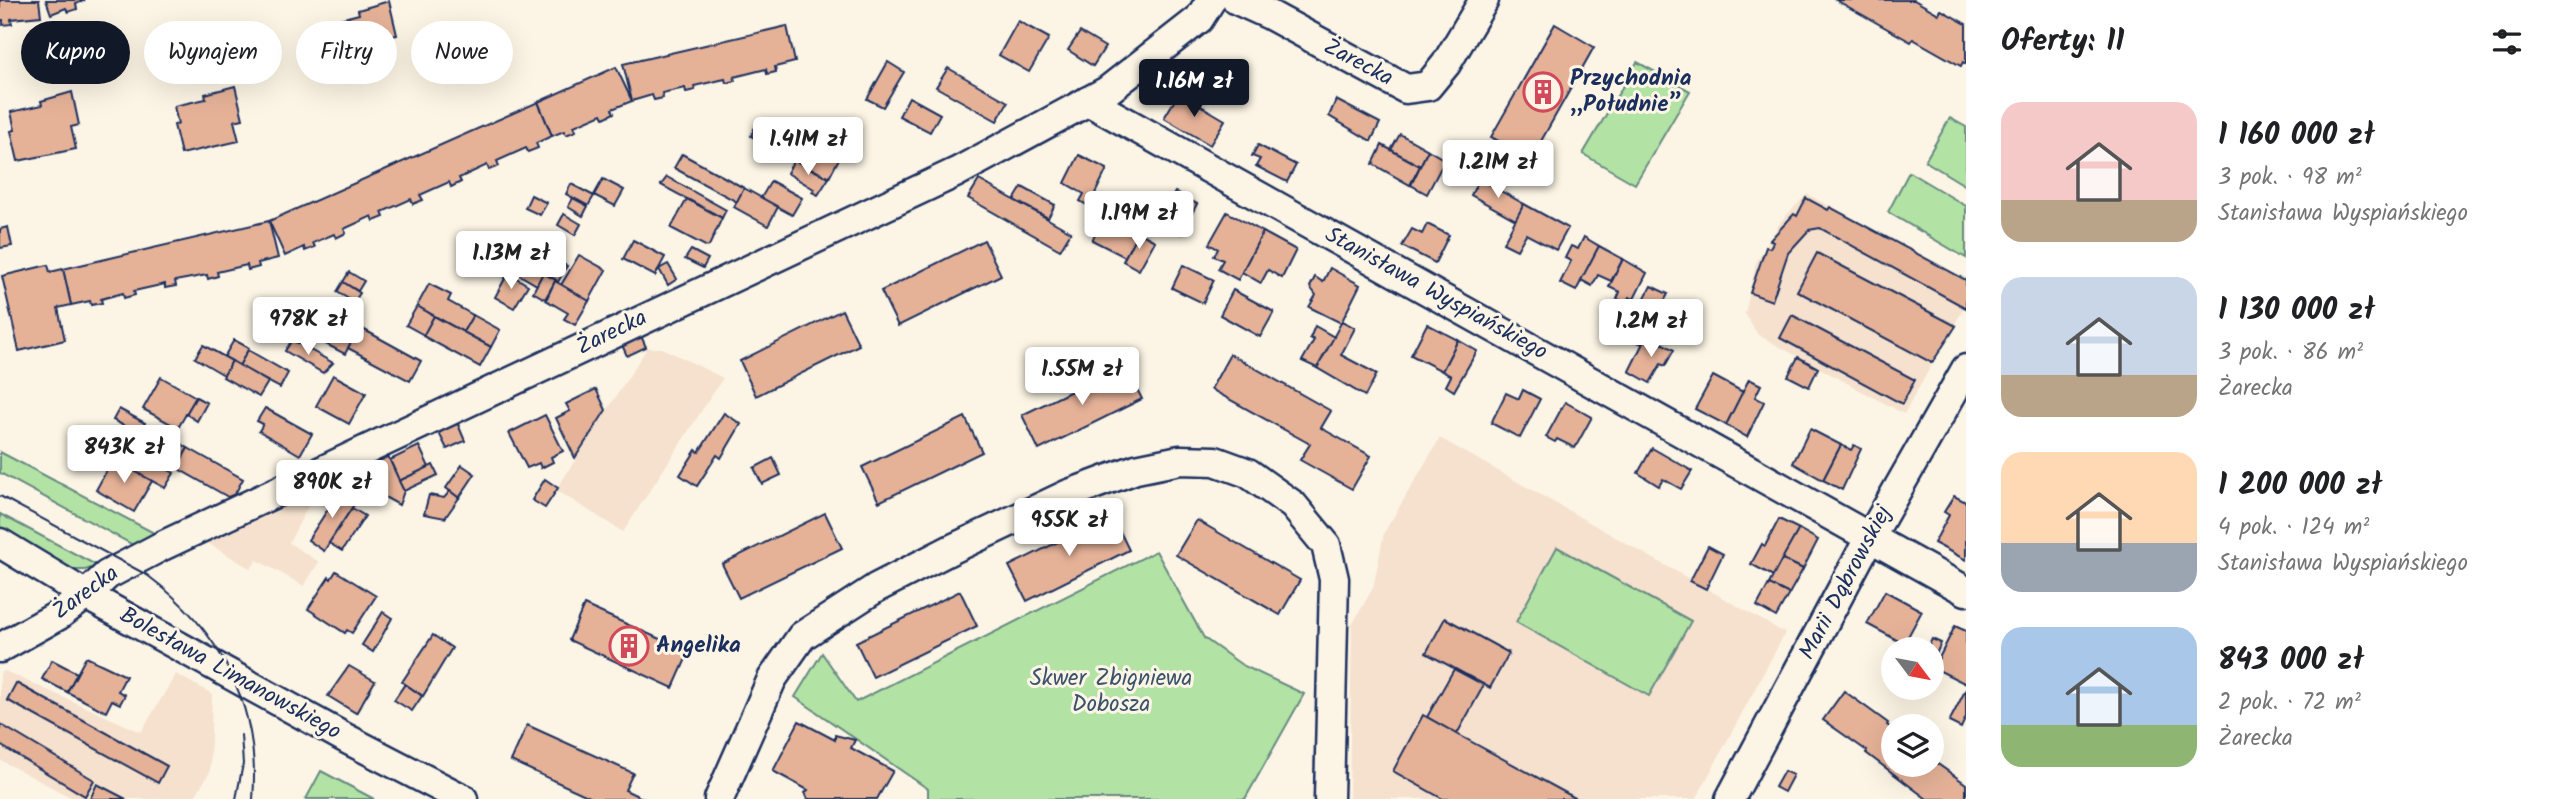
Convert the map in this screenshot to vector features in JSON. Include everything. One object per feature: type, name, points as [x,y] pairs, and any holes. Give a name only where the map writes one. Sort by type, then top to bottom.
[{"type":"street","name":"Żarecka","points":[[0,648],[59,615],[107,575],[162,546],[957,172],[1107,91],[1199,19],[1211,0]]},
{"type":"street","name":"Żarecka","points":[[1237,0],[1270,15],[1406,89],[1428,86],[1446,64],[1484,0]]},
{"type":"street","name":"Stanisława Wyspiańskiego","points":[[1088,101],[1966,591]]},
{"type":"street","name":"Marii Dąbrowskiej","points":[[1730,799],[1870,537],[1966,369]]},
{"type":"street","points":[[719,799],[772,679],[802,636],[876,588],[961,544],[1069,494],[1136,469],[1180,460],[1215,461],[1248,473],[1293,505],[1326,545],[1334,579],[1329,799]]},
{"type":"street","name":"Bolesława Limanowskiego","points":[[0,544],[86,595],[347,739],[463,799]]},
{"type":"shaded area","points":[[1807,194],[1966,280],[1966,304],[1904,414],[1758,335],[1745,314],[1756,263],[1781,221]]},
{"type":"shaded area","points":[[647,348],[662,348],[723,378],[623,532],[556,490]]},
{"type":"shaded area","points":[[1440,438],[1785,633],[1696,799],[1349,799],[1352,625],[1373,588],[1384,533]]},
{"type":"shaded area","points":[[303,496],[308,506],[289,543],[319,562],[304,586],[257,560],[251,569],[206,542]]},
{"type":"shaded area","points":[[5,671],[141,732],[176,674],[212,694],[210,772],[193,799],[74,799],[0,760],[0,673]]},
{"type":"green space","points":[[1637,62],[1690,91],[1635,184],[1583,154]]},
{"type":"green space","points":[[1950,118],[1966,127],[1966,186],[1925,161]]},
{"type":"green space","points":[[1909,172],[1966,206],[1966,258],[1888,212]]},
{"type":"green space","points":[[0,452],[156,534],[133,545],[0,473]]},
{"type":"green space","points":[[0,514],[98,566],[72,570],[0,532]]},
{"type":"green space","points":[[1557,547],[1691,621],[1649,696],[1516,622]]},
{"type":"green space","name":"Skwer Zbigniewa Dobosza","points":[[1156,551],[1204,638],[1242,665],[1304,694],[1245,799],[928,799],[928,789],[795,697],[822,653],[856,702]]},
{"type":"green space","points":[[321,771],[374,799],[306,799]]},
{"type":"building","points":[[0,0],[39,0],[41,16],[11,19],[12,24],[3,25],[3,20],[0,20]]},
{"type":"building","points":[[46,0],[85,0],[76,4],[77,9],[68,12],[66,8],[51,14]]},
{"type":"building","points":[[1836,0],[1914,0],[1939,14],[1941,10],[1966,24],[1966,64],[1963,62],[1961,66],[1913,39],[1911,42]]},
{"type":"building","points":[[389,1],[394,21],[332,21],[359,14],[358,10]]},
{"type":"building","points":[[1018,21],[1049,38],[1029,72],[999,55]]},
{"type":"building","name":"Przychodnia „Południe”","points":[[1555,24],[1594,47],[1531,159],[1491,137]]},
{"type":"building","points":[[787,26],[795,62],[775,67],[776,72],[767,74],[766,69],[734,77],[735,81],[726,83],[725,79],[694,86],[695,90],[686,92],[685,88],[662,93],[663,98],[654,100],[652,95],[632,101],[623,64]]},
{"type":"building","points":[[1080,32],[1105,47],[1093,66],[1068,50]]},
{"type":"building","points":[[888,62],[904,72],[883,107],[867,99]]},
{"type":"building","points":[[616,67],[632,101],[612,109],[614,113],[604,118],[602,114],[574,126],[576,131],[566,135],[564,131],[552,136],[538,102]]},
{"type":"building","points":[[948,68],[1008,102],[997,121],[936,87]]},
{"type":"building","points":[[235,86],[243,119],[234,121],[239,141],[181,154],[174,125],[178,124],[174,106],[206,99],[205,94]]},
{"type":"building","points":[[72,92],[79,125],[71,127],[76,149],[18,161],[11,131],[15,130],[11,112],[42,105],[41,101]]},
{"type":"building","points":[[1179,93],[1225,120],[1210,145],[1164,118]]},
{"type":"building","points":[[909,97],[940,114],[930,132],[899,116]]},
{"type":"building","points":[[1336,100],[1380,123],[1371,141],[1329,116]]},
{"type":"building","points":[[538,102],[552,136],[536,143],[538,148],[528,152],[526,148],[497,161],[499,166],[489,170],[487,165],[459,178],[461,182],[451,187],[449,182],[420,195],[423,200],[413,204],[411,199],[382,212],[384,217],[374,221],[372,216],[344,229],[346,233],[336,238],[334,234],[313,243],[315,247],[305,251],[304,247],[285,256],[269,221]]},
{"type":"building","points":[[824,122],[852,137],[846,146],[853,150],[850,155],[816,136]]},
{"type":"building","points":[[761,128],[777,137],[771,147],[751,136],[754,129],[759,132]]},
{"type":"building","points":[[1400,134],[1428,150],[1420,166],[1391,150]]},
{"type":"building","points":[[816,136],[843,151],[829,178],[801,163]]},
{"type":"building","points":[[1258,145],[1296,165],[1287,182],[1256,166],[1260,159],[1252,156]]},
{"type":"building","points":[[1382,145],[1420,166],[1410,185],[1373,164]]},
{"type":"building","points":[[1428,150],[1445,160],[1427,194],[1411,185]]},
{"type":"building","points":[[682,154],[744,188],[737,202],[674,168]]},
{"type":"building","points":[[1079,155],[1107,169],[1089,206],[1080,201],[1084,194],[1065,183]]},
{"type":"building","points":[[794,160],[829,178],[818,195],[812,192],[814,189],[787,173]]},
{"type":"building","points":[[667,177],[726,210],[722,218],[661,185]]},
{"type":"building","points":[[603,179],[624,190],[615,206],[594,195]]},
{"type":"building","points":[[1479,179],[1524,204],[1516,220],[1471,195]]},
{"type":"building","points":[[979,180],[1071,232],[1060,250],[968,198]]},
{"type":"building","points":[[771,181],[802,198],[792,215],[761,198]]},
{"type":"building","points":[[571,184],[594,196],[588,206],[566,194]]},
{"type":"building","points":[[1022,187],[1055,205],[1048,218],[1014,200]]},
{"type":"building","points":[[744,188],[778,207],[768,226],[734,207]]},
{"type":"building","points":[[1175,192],[1197,204],[1181,234],[1158,221]]},
{"type":"building","points":[[531,195],[547,203],[540,215],[525,208]]},
{"type":"building","points":[[573,198],[588,206],[583,216],[568,207]]},
{"type":"building","points":[[1806,198],[1828,210],[1830,207],[1966,280],[1966,308],[1820,228],[1809,230],[1788,253],[1772,301],[1750,293],[1766,247],[1770,248],[1773,242],[1770,240],[1794,214],[1797,216]]},
{"type":"building","points":[[687,199],[722,218],[707,247],[671,228]]},
{"type":"building","points":[[1524,204],[1568,228],[1556,250],[1526,234],[1517,250],[1503,243]]},
{"type":"building","points":[[1227,212],[1263,232],[1238,280],[1218,269],[1223,260],[1214,256],[1218,249],[1209,244]]},
{"type":"building","points":[[564,214],[581,224],[575,235],[558,225]]},
{"type":"building","points":[[1107,214],[1138,232],[1125,257],[1092,240]]},
{"type":"building","points":[[269,221],[278,258],[258,263],[259,267],[248,270],[247,265],[217,272],[218,276],[208,279],[207,275],[175,281],[176,286],[165,288],[165,284],[134,291],[135,295],[124,298],[123,293],[101,299],[102,303],[91,305],[90,301],[71,305],[63,269]]},
{"type":"building","points":[[1427,224],[1449,235],[1435,263],[1402,246],[1412,229],[1422,234]]},
{"type":"building","points":[[8,227],[12,246],[0,248],[0,229]]},
{"type":"building","points":[[1138,232],[1155,241],[1139,270],[1123,261]]},
{"type":"building","points":[[1263,232],[1296,250],[1282,278],[1268,270],[1261,283],[1242,272]]},
{"type":"building","points":[[1584,237],[1599,246],[1576,291],[1560,283],[1571,261],[1565,258],[1571,246],[1578,249]]},
{"type":"building","points":[[633,240],[665,257],[655,276],[623,259]]},
{"type":"building","points":[[984,240],[1001,275],[898,326],[881,291]]},
{"type":"building","points":[[1599,246],[1623,259],[1611,281],[1598,275],[1592,286],[1581,280]]},
{"type":"building","points":[[691,250],[708,259],[703,268],[685,259]]},
{"type":"building","points":[[1817,253],[1956,326],[1932,363],[1797,291]]},
{"type":"building","points":[[529,254],[544,262],[548,256],[558,261],[549,277],[525,263]]},
{"type":"building","points":[[579,255],[606,270],[589,301],[561,285]]},
{"type":"building","points":[[1623,259],[1647,273],[1634,299],[1629,297],[1626,303],[1617,299],[1620,292],[1609,287]]},
{"type":"building","points":[[558,261],[567,266],[558,282],[549,277]]},
{"type":"building","points":[[525,263],[543,273],[537,285],[518,274]]},
{"type":"building","points":[[668,264],[677,279],[668,285],[659,269]]},
{"type":"building","points":[[48,265],[50,272],[63,269],[71,305],[58,308],[65,340],[19,351],[2,276]]},
{"type":"building","points":[[1183,265],[1214,280],[1203,303],[1172,288]]},
{"type":"building","points":[[1330,268],[1360,285],[1341,323],[1309,307],[1316,295],[1310,287],[1315,277],[1323,282]]},
{"type":"building","points":[[349,272],[364,281],[358,291],[343,282]]},
{"type":"building","points":[[508,273],[528,285],[514,308],[495,297]]},
{"type":"building","points":[[543,273],[556,280],[545,299],[533,292]]},
{"type":"building","points":[[555,281],[589,301],[575,325],[564,319],[568,313],[546,300]]},
{"type":"building","points":[[343,282],[360,293],[354,302],[337,292]]},
{"type":"building","points":[[429,284],[451,295],[448,301],[473,315],[463,332],[417,306]]},
{"type":"building","points":[[1651,286],[1668,294],[1642,344],[1625,336]]},
{"type":"building","points":[[1233,290],[1274,312],[1260,337],[1220,315]]},
{"type":"building","points":[[417,306],[434,316],[424,335],[406,325]]},
{"type":"building","points":[[842,310],[859,345],[756,396],[740,361]]},
{"type":"building","points":[[330,311],[359,327],[345,354],[320,341],[330,322],[325,319]]},
{"type":"building","points":[[473,315],[500,330],[491,347],[463,332]]},
{"type":"building","points":[[1792,315],[1915,380],[1902,404],[1780,338]]},
{"type":"building","points":[[434,316],[491,347],[480,367],[423,336]]},
{"type":"building","points":[[285,321],[311,335],[305,347],[278,332]]},
{"type":"building","points":[[1342,321],[1355,328],[1341,355],[1377,374],[1365,396],[1317,368]]},
{"type":"building","points":[[1427,324],[1458,340],[1442,371],[1411,355]]},
{"type":"building","points":[[1315,326],[1334,337],[1317,368],[1302,361],[1314,340],[1310,338]]},
{"type":"building","points":[[359,327],[421,361],[410,381],[348,348]]},
{"type":"building","points":[[1647,335],[1674,350],[1665,366],[1661,364],[1650,383],[1629,371]]},
{"type":"building","points":[[641,336],[646,347],[627,356],[622,345]]},
{"type":"building","points":[[234,340],[249,348],[239,366],[224,357]]},
{"type":"building","points":[[292,340],[333,363],[323,373],[285,351]]},
{"type":"building","points":[[1458,340],[1477,351],[1454,391],[1446,386],[1451,376],[1442,371]]},
{"type":"building","points":[[203,345],[232,361],[224,375],[195,358]]},
{"type":"building","points":[[248,350],[288,373],[280,388],[239,366]]},
{"type":"building","points":[[1230,354],[1331,411],[1321,428],[1371,456],[1352,489],[1300,460],[1310,444],[1211,389]]},
{"type":"building","points":[[1798,357],[1818,368],[1809,387],[1788,376]]},
{"type":"building","points":[[232,361],[268,382],[259,397],[223,377]]},
{"type":"building","points":[[1125,365],[1142,399],[1039,450],[1022,415]]},
{"type":"building","points":[[333,375],[366,393],[349,424],[316,406]]},
{"type":"building","points":[[1713,376],[1743,392],[1726,425],[1695,409]]},
{"type":"building","points":[[161,377],[196,397],[178,428],[143,409]]},
{"type":"building","points":[[1749,379],[1761,385],[1755,397],[1764,402],[1747,437],[1726,425]]},
{"type":"building","points":[[596,389],[606,410],[575,458],[556,418],[570,411],[566,404]]},
{"type":"building","points":[[1523,390],[1540,399],[1520,438],[1491,423],[1506,393],[1519,399]]},
{"type":"building","points":[[196,397],[207,403],[197,421],[186,414]]},
{"type":"building","points":[[1565,402],[1592,417],[1575,448],[1546,437]]},
{"type":"building","points":[[265,408],[312,434],[300,455],[259,431],[263,424],[257,421]]},
{"type":"building","points":[[119,409],[145,423],[139,434],[113,420]]},
{"type":"building","points":[[724,413],[741,424],[721,458],[717,455],[697,486],[680,475],[696,450],[699,452]]},
{"type":"building","points":[[545,415],[563,451],[551,457],[553,462],[541,468],[539,463],[527,468],[509,433]]},
{"type":"building","points":[[965,417],[982,452],[879,502],[862,467]]},
{"type":"building","points":[[457,422],[465,441],[447,449],[438,431]]},
{"type":"building","points":[[1810,429],[1841,445],[1823,480],[1793,463]]},
{"type":"building","points":[[175,440],[188,448],[181,460],[168,452]]},
{"type":"building","points":[[124,445],[174,473],[165,488],[115,461]]},
{"type":"building","points":[[1841,445],[1851,450],[1854,445],[1861,449],[1842,490],[1823,480]]},
{"type":"building","points":[[419,446],[429,467],[399,481],[390,460]]},
{"type":"building","points":[[188,448],[243,479],[235,494],[228,497],[177,468]]},
{"type":"building","points":[[1652,448],[1692,471],[1681,489],[1663,479],[1659,486],[1638,473]]},
{"type":"building","points":[[387,454],[404,491],[399,505],[352,479],[355,473]]},
{"type":"building","points":[[773,458],[781,475],[762,484],[754,468]]},
{"type":"building","points":[[113,459],[152,481],[134,512],[96,490]]},
{"type":"building","points":[[433,465],[438,475],[404,491],[399,481]]},
{"type":"building","points":[[462,465],[475,474],[459,498],[446,488]]},
{"type":"building","points":[[352,479],[376,494],[371,503],[347,489]]},
{"type":"building","points":[[545,479],[558,488],[545,508],[532,500]]},
{"type":"building","points":[[341,489],[357,500],[324,551],[308,540]]},
{"type":"building","points":[[450,491],[459,498],[445,518],[424,514],[429,495],[444,498]]},
{"type":"building","points":[[1954,496],[1966,502],[1966,560],[1934,543],[1949,515],[1944,512]]},
{"type":"building","points":[[352,508],[365,516],[342,551],[329,543]]},
{"type":"building","points":[[825,513],[842,548],[739,598],[722,564]]},
{"type":"building","points":[[1112,515],[1129,550],[1027,601],[1009,566]]},
{"type":"building","points":[[1779,519],[1799,529],[1773,576],[1751,564],[1762,544],[1765,546]]},
{"type":"building","points":[[1197,520],[1300,580],[1280,615],[1176,555]]},
{"type":"building","points":[[1799,529],[1818,540],[1803,569],[1782,559]]},
{"type":"building","points":[[1708,546],[1723,554],[1706,589],[1690,581]]},
{"type":"building","points":[[1782,559],[1803,569],[1789,594],[1769,584]]},
{"type":"building","points":[[336,571],[376,596],[352,633],[347,630],[345,633],[308,609]]},
{"type":"building","points":[[1769,584],[1789,594],[1776,617],[1757,606]]},
{"type":"building","points":[[960,591],[977,626],[873,677],[856,642]]},
{"type":"building","points":[[1885,591],[1922,611],[1908,637],[1891,637],[1867,624]]},
{"type":"building","name":"Angelika","points":[[584,605],[689,652],[673,688],[569,640]]},
{"type":"building","points":[[383,612],[392,618],[373,652],[362,645]]},
{"type":"building","points":[[1445,618],[1509,653],[1490,688],[1426,653]]},
{"type":"building","points":[[1955,626],[1966,631],[1966,684],[1944,673],[1944,648]]},
{"type":"building","points":[[433,635],[452,648],[423,696],[402,682]]},
{"type":"building","points":[[86,657],[126,676],[118,691],[125,695],[120,704],[112,700],[106,712],[67,692]]},
{"type":"building","points":[[52,660],[77,673],[67,692],[42,679]]},
{"type":"building","points":[[349,666],[375,681],[356,713],[328,696]]},
{"type":"building","points":[[1454,669],[1484,685],[1457,734],[1427,717]]},
{"type":"building","points":[[16,683],[167,766],[158,783],[7,700]]},
{"type":"building","points":[[405,684],[422,696],[412,711],[394,700]]},
{"type":"building","points":[[1966,689],[1966,717],[1961,728],[1949,722]]},
{"type":"building","points":[[1844,691],[1881,718],[1881,764],[1866,753],[1867,751],[1823,720]]},
{"type":"building","points":[[1423,715],[1577,799],[1443,799],[1393,771]]},
{"type":"building","points":[[799,721],[835,740],[835,735],[855,740],[851,748],[893,771],[877,799],[808,799],[805,793],[808,790],[773,771]]},
{"type":"building","points":[[0,724],[94,780],[85,796],[0,745]]},
{"type":"building","points":[[527,725],[633,773],[625,790],[644,799],[594,799],[511,761]]},
{"type":"building","points":[[1944,768],[1966,784],[1966,799],[1927,799],[1898,777],[1944,777]]},
{"type":"building","points":[[1784,771],[1793,775],[1784,792],[1775,787]]},
{"type":"building","points":[[97,784],[126,799],[90,799]]},
{"type":"tram line","points":[[0,496],[147,575],[173,596],[195,620],[215,645],[242,702],[254,765],[253,799]]},
{"type":"tram line","points":[[236,799],[243,764],[241,735]]},
{"type":"place","name":"Przychodnia „Południe”","points":[[1543,92]]},
{"type":"place","name":"Angelika","points":[[629,646]]}]
